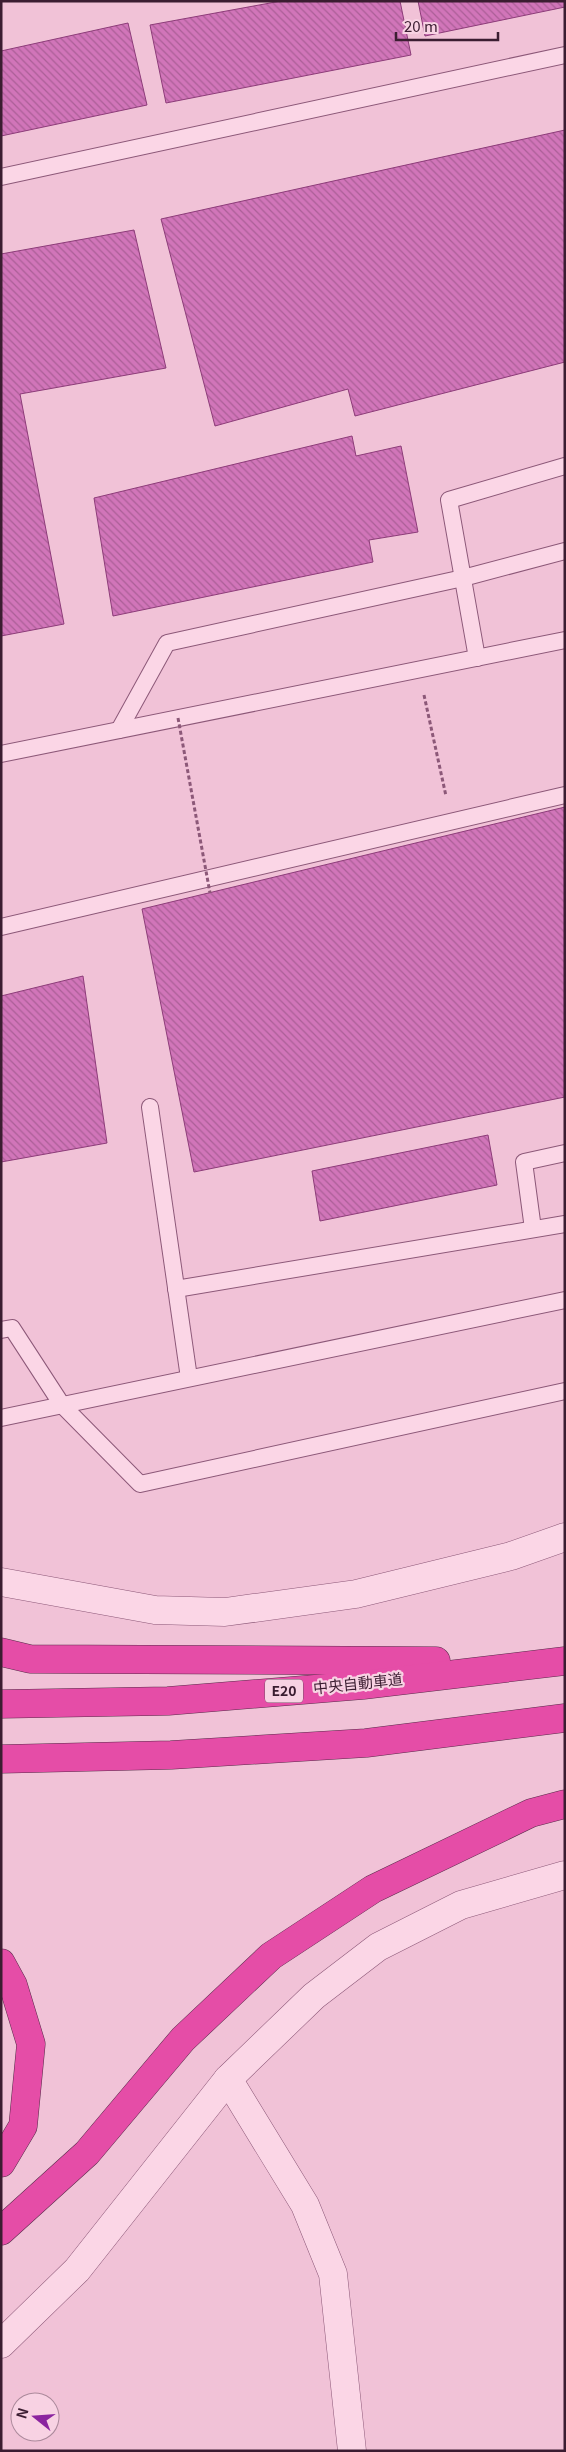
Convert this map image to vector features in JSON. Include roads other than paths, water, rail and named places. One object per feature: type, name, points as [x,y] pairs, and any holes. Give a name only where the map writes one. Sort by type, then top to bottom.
[{"type":"highway","points":[[1,1652],[30,1660],[561,1661]]},
{"type":"highway","name":"中央自動車道","points":[[1,1704],[168,1701],[363,1685],[561,1661]]},
{"type":"highway","points":[[1,1759],[171,1755],[366,1742],[565,1718]]},
{"type":"highway","points":[[1,2231],[87,2153],[183,2039],[271,1956],[373,1889],[532,1813],[565,1804]]},
{"type":"highway","points":[[1,1962],[13,1985],[30,2044],[23,2126],[1,2163]]},
{"type":"street","points":[[1,1582],[155,1610],[225,1612],[356,1594],[510,1556],[565,1537]]},
{"type":"street","points":[[1,2344],[77,2270],[228,2079],[314,1996],[378,1947],[461,1905],[565,1875]]},
{"type":"street","points":[[228,2079],[305,2205],[333,2274],[352,2451]]},
{"type":"lane","points":[[1,177],[565,55]]},
{"type":"lane","points":[[477,658],[449,500],[565,466]]},
{"type":"lane","points":[[120,730],[167,643],[463,578],[565,551]]},
{"type":"lane","points":[[1,754],[565,640]]},
{"type":"lane","points":[[1,927],[565,795]]},
{"type":"lane","points":[[150,1107],[189,1378]]},
{"type":"lane","points":[[533,1229],[524,1162],[565,1153]]},
{"type":"lane","points":[[176,1289],[565,1224]]},
{"type":"lane","points":[[1,1418],[565,1300]]},
{"type":"lane","points":[[1,1330],[12,1328],[62,1405],[140,1484],[565,1391]]}]
